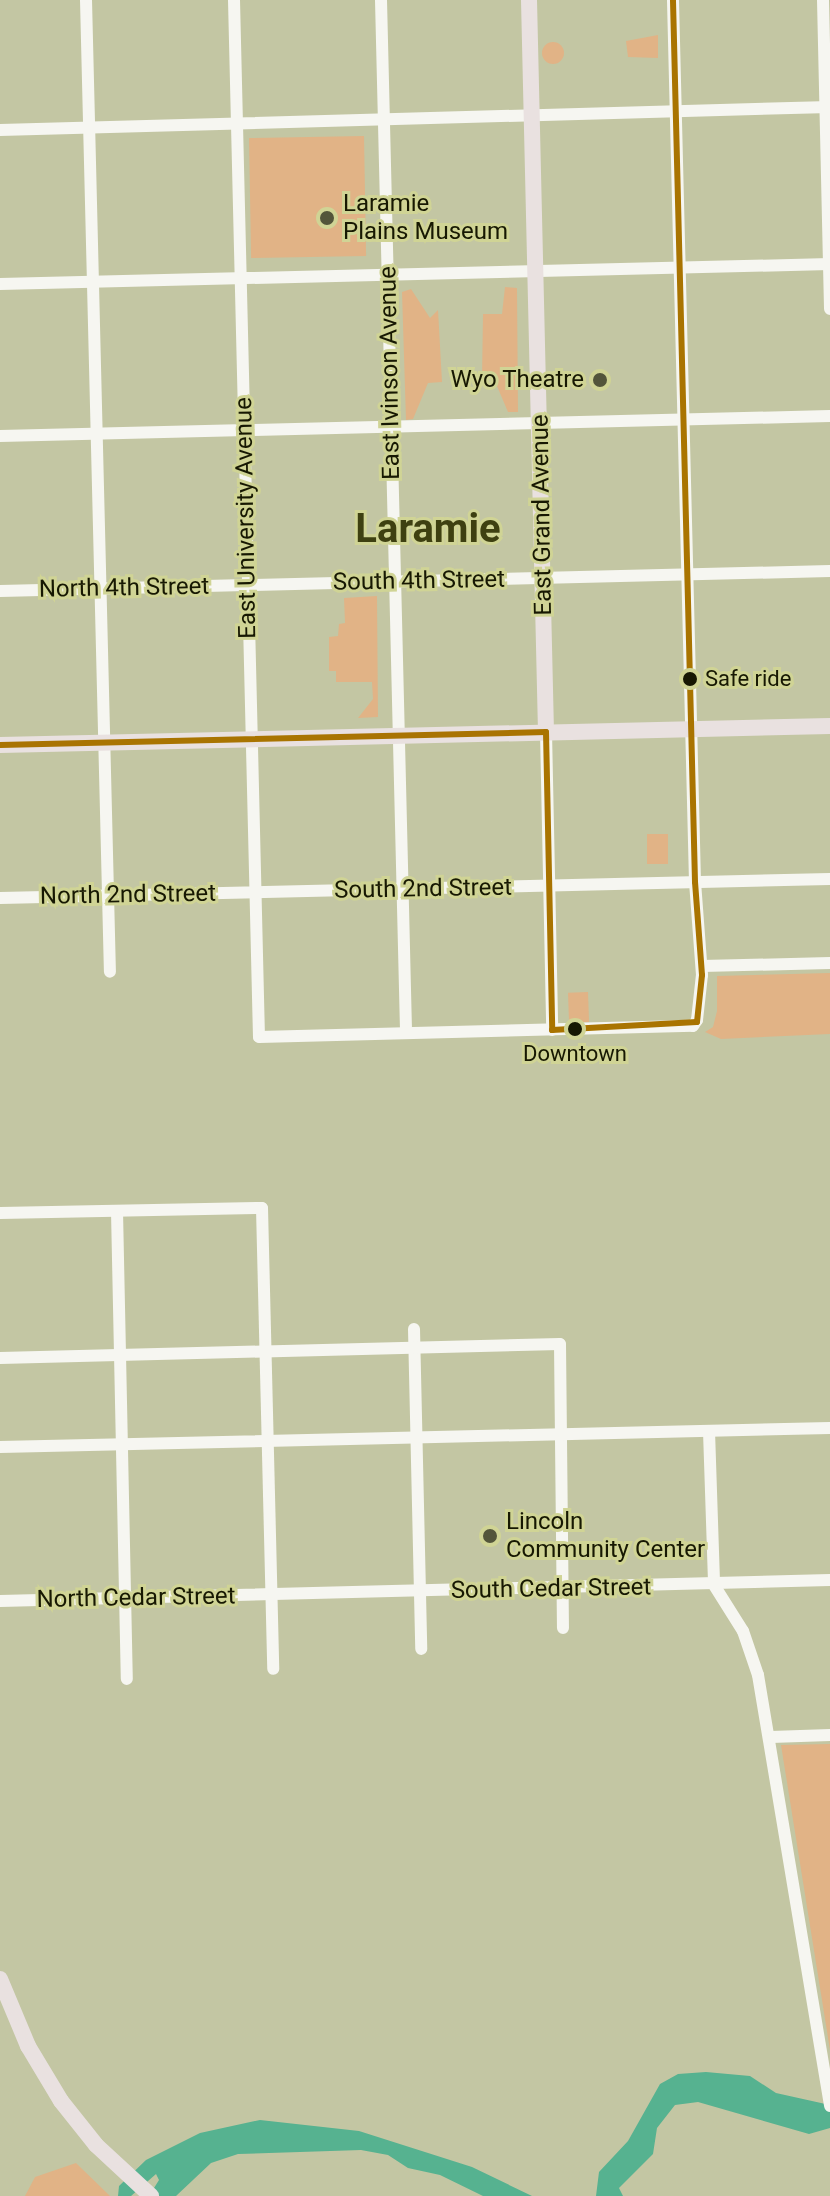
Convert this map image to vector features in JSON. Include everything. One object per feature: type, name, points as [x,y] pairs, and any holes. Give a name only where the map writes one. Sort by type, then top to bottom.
[{"type":"main road","name":"East Grand Avenue","points":[[529,0],[546,732]]},
{"type":"main road","points":[[0,745],[830,726]]},
{"type":"main road","points":[[0,1979],[43,2074],[120,2170],[151,2196]]},
{"type":"street","points":[[86,0],[110,972]]},
{"type":"street","name":"East University Avenue","points":[[234,0],[259,1037],[406,1033]]},
{"type":"street","name":"East Ivinson Avenue","points":[[381,0],[406,1033]]},
{"type":"street","points":[[406,1033],[693,1026],[702,966],[695,882],[673,0]]},
{"type":"street","points":[[823,0],[828,107],[830,309]]},
{"type":"street","points":[[0,130],[828,107]]},
{"type":"street","points":[[0,284],[830,264]]},
{"type":"street","points":[[0,436],[830,416]]},
{"type":"street","name":"South 4th Street","points":[[248,585],[830,571]]},
{"type":"street","name":"North 4th Street","points":[[0,591],[248,585]]},
{"type":"street","name":"East Grand Avenue","points":[[546,732],[552,1030]]},
{"type":"street","name":"South 2nd Street","points":[[255,893],[830,879]]},
{"type":"street","name":"North 2nd Street","points":[[0,898],[255,893]]},
{"type":"street","points":[[702,966],[830,963]]},
{"type":"street","points":[[0,1213],[262,1208],[273,1669]]},
{"type":"street","points":[[117,1211],[127,1679]]},
{"type":"street","points":[[414,1329],[421,1649]]},
{"type":"street","points":[[0,1358],[560,1344],[563,1628]]},
{"type":"street","points":[[0,1447],[830,1428]]},
{"type":"street","points":[[709,1431],[714,1585],[751,1650],[771,1737],[830,2106]]},
{"type":"street","name":"South Cedar Street","points":[[272,1595],[830,1580]]},
{"type":"street","name":"North Cedar Street","points":[[0,1601],[272,1595]]},
{"type":"street","points":[[771,1737],[830,1735]]},
{"type":"shaded area","points":[[658,35],[658,58],[628,57],[626,41]]},
{"type":"shaded area","points":[[553,42],[561,45],[564,53],[561,61],[553,64],[545,61],[542,53],[545,45]]},
{"type":"shaded area","points":[[364,136],[366,256],[251,258],[249,138]]},
{"type":"shaded area","points":[[505,287],[517,288],[518,412],[508,412],[494,379],[482,379],[483,314],[502,314]]},
{"type":"shaded area","points":[[411,289],[430,318],[438,310],[442,382],[428,383],[413,419],[406,420],[402,292]]},
{"type":"shaded area","points":[[377,596],[378,717],[358,718],[373,699],[372,682],[336,682],[336,671],[329,671],[329,637],[338,636],[339,624],[345,623],[344,598]]},
{"type":"shaded area","points":[[647,834],[668,834],[668,864],[647,864]]},
{"type":"shaded area","points":[[830,973],[830,1034],[721,1039],[705,1032],[713,1027],[717,1011],[717,976]]},
{"type":"shaded area","points":[[588,992],[589,1022],[569,1023],[568,993]]},
{"type":"shaded area","points":[[830,1744],[830,2050],[781,1745]]},
{"type":"shaded area","points":[[706,2072],[750,2076],[776,2093],[830,2105],[830,2128],[809,2134],[698,2102],[675,2105],[657,2128],[653,2154],[619,2188],[623,2196],[596,2196],[599,2172],[628,2141],[660,2084],[678,2074]]},
{"type":"shaded area","points":[[260,2120],[359,2131],[472,2167],[532,2196],[483,2196],[440,2175],[408,2168],[388,2155],[361,2150],[238,2154],[211,2163],[176,2196],[149,2196],[159,2180],[156,2174],[131,2196],[118,2196],[119,2186],[146,2160],[200,2133]]},
{"type":"shaded area","points":[[76,2163],[110,2196],[25,2196],[35,2177]]},
{"type":"transit line","points":[[0,745],[546,732],[552,1030],[697,1022],[702,975],[695,882],[673,0]]},
{"type":"place","name":"Laramie Plains Museum","points":[[327,218]]},
{"type":"place","name":"Wyo Theatre","points":[[600,380]]},
{"type":"place","name":"Safe ride","points":[[690,679]]},
{"type":"place","name":"Downtown","points":[[575,1029]]},
{"type":"place","name":"Lincoln Community Center","points":[[490,1536]]},
{"type":"district","name":"Laramie","points":[[428,529]]}]
